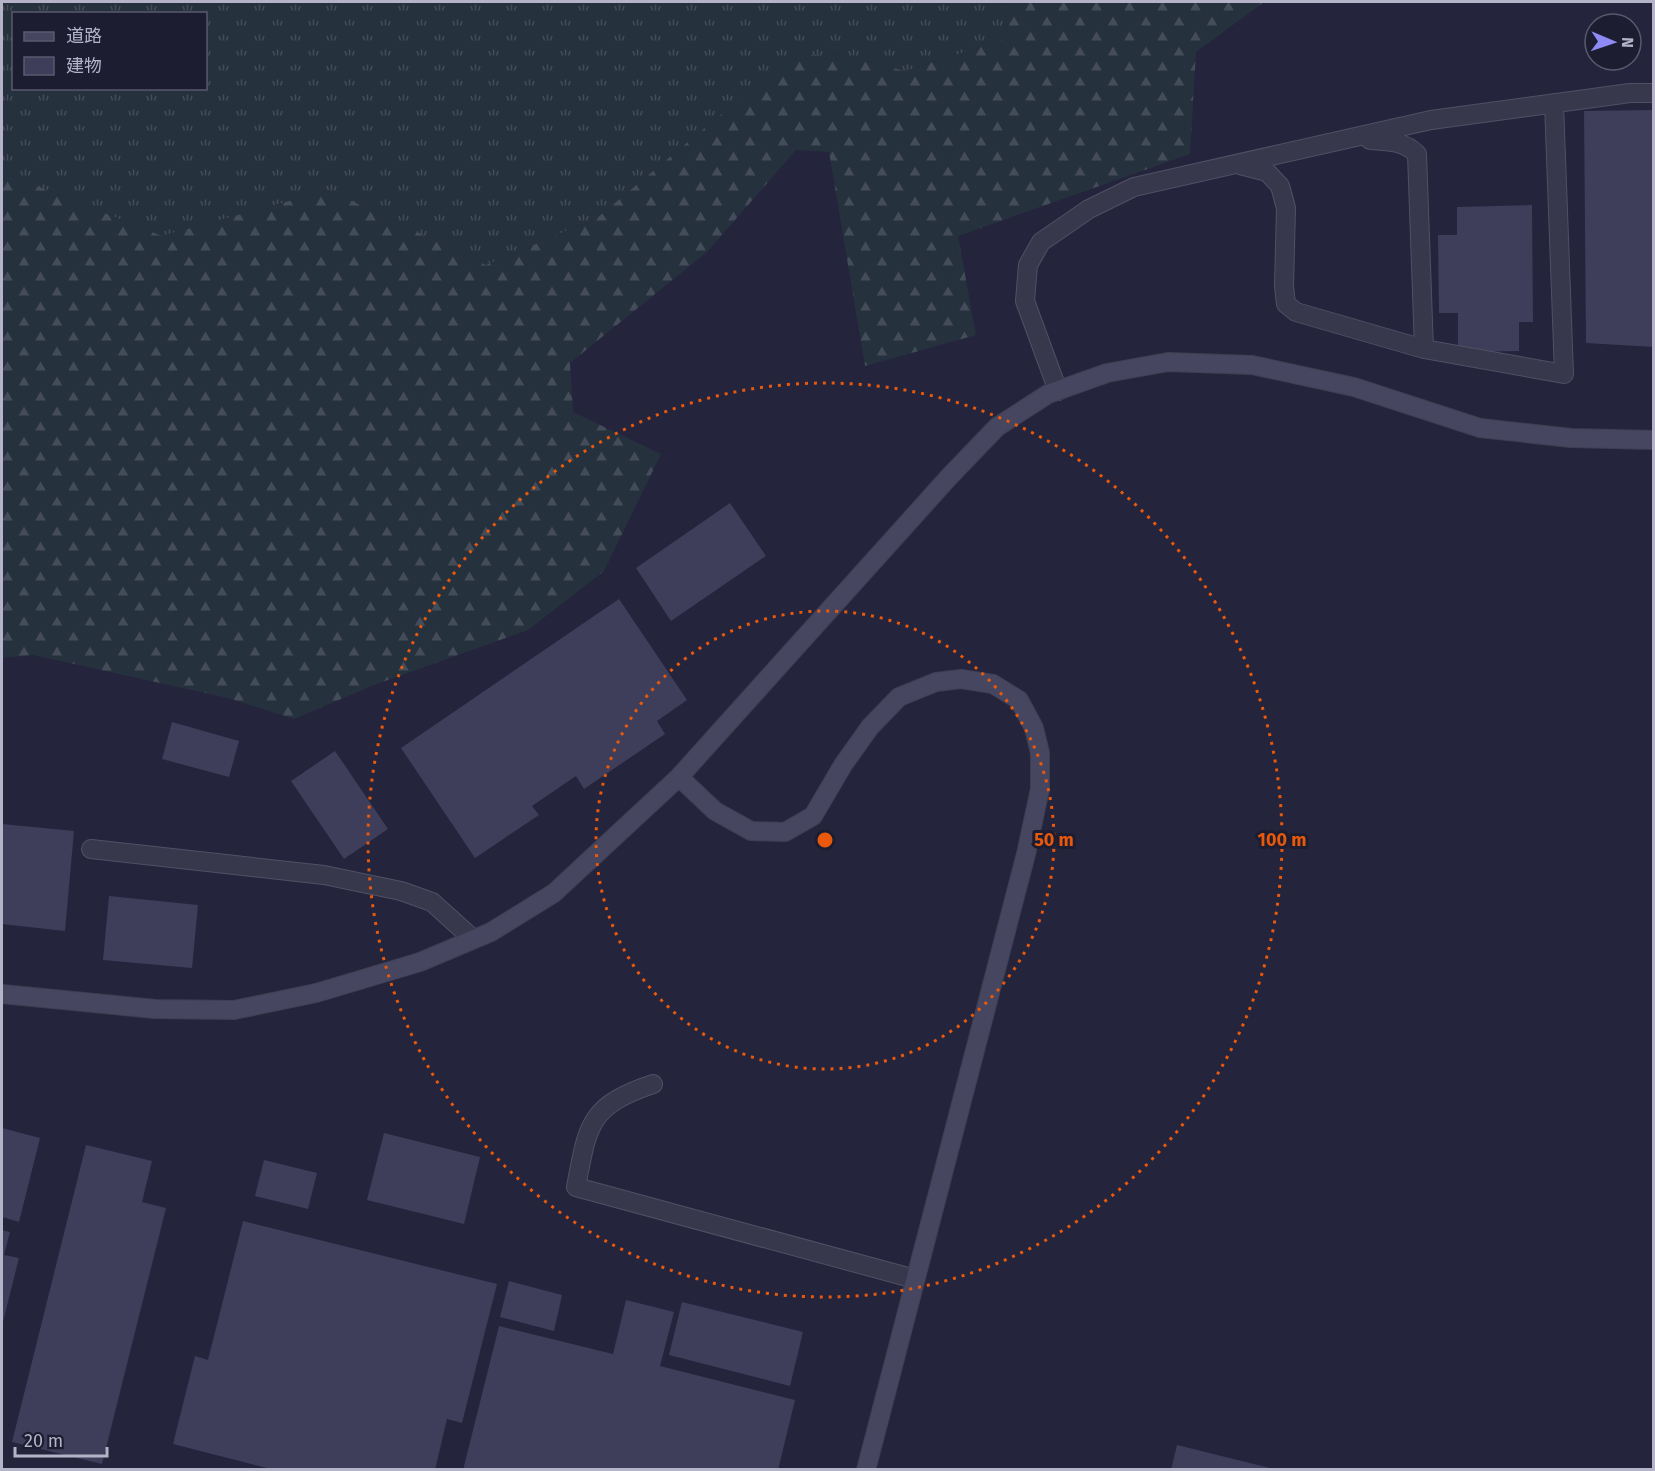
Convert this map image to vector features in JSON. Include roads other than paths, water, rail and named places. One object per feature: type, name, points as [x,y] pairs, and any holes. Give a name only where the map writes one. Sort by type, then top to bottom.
[{"type":"street","points":[[2,994],[154,1009],[234,1010],[326,990],[420,962],[491,932],[554,893],[679,777],[997,428],[1048,394],[1107,374],[1168,362],[1252,365],[1354,387],[1480,428],[1571,438],[1653,440]]},
{"type":"street","points":[[679,777],[715,811],[751,831],[785,832],[813,816],[843,765],[870,727],[898,697],[936,682],[961,678],[993,684],[1019,700],[1034,728],[1040,753],[1040,789],[1023,865],[866,1470]]},
{"type":"lane","points":[[1058,391],[1025,301],[1028,265],[1041,242],[1089,209],[1134,187],[1431,120],[1630,93],[1653,93]]},
{"type":"lane","points":[[1235,164],[1267,172],[1280,186],[1286,208],[1284,286],[1286,304],[1296,312],[1424,349],[1564,374],[1554,103]]},
{"type":"lane","points":[[1351,138],[1393,141],[1410,147],[1417,153],[1424,349]]},
{"type":"lane","points":[[91,849],[324,875],[401,891],[432,902],[473,939]]},
{"type":"lane","points":[[652,1084],[625,1093],[600,1110],[585,1138],[576,1187],[915,1279]]}]
